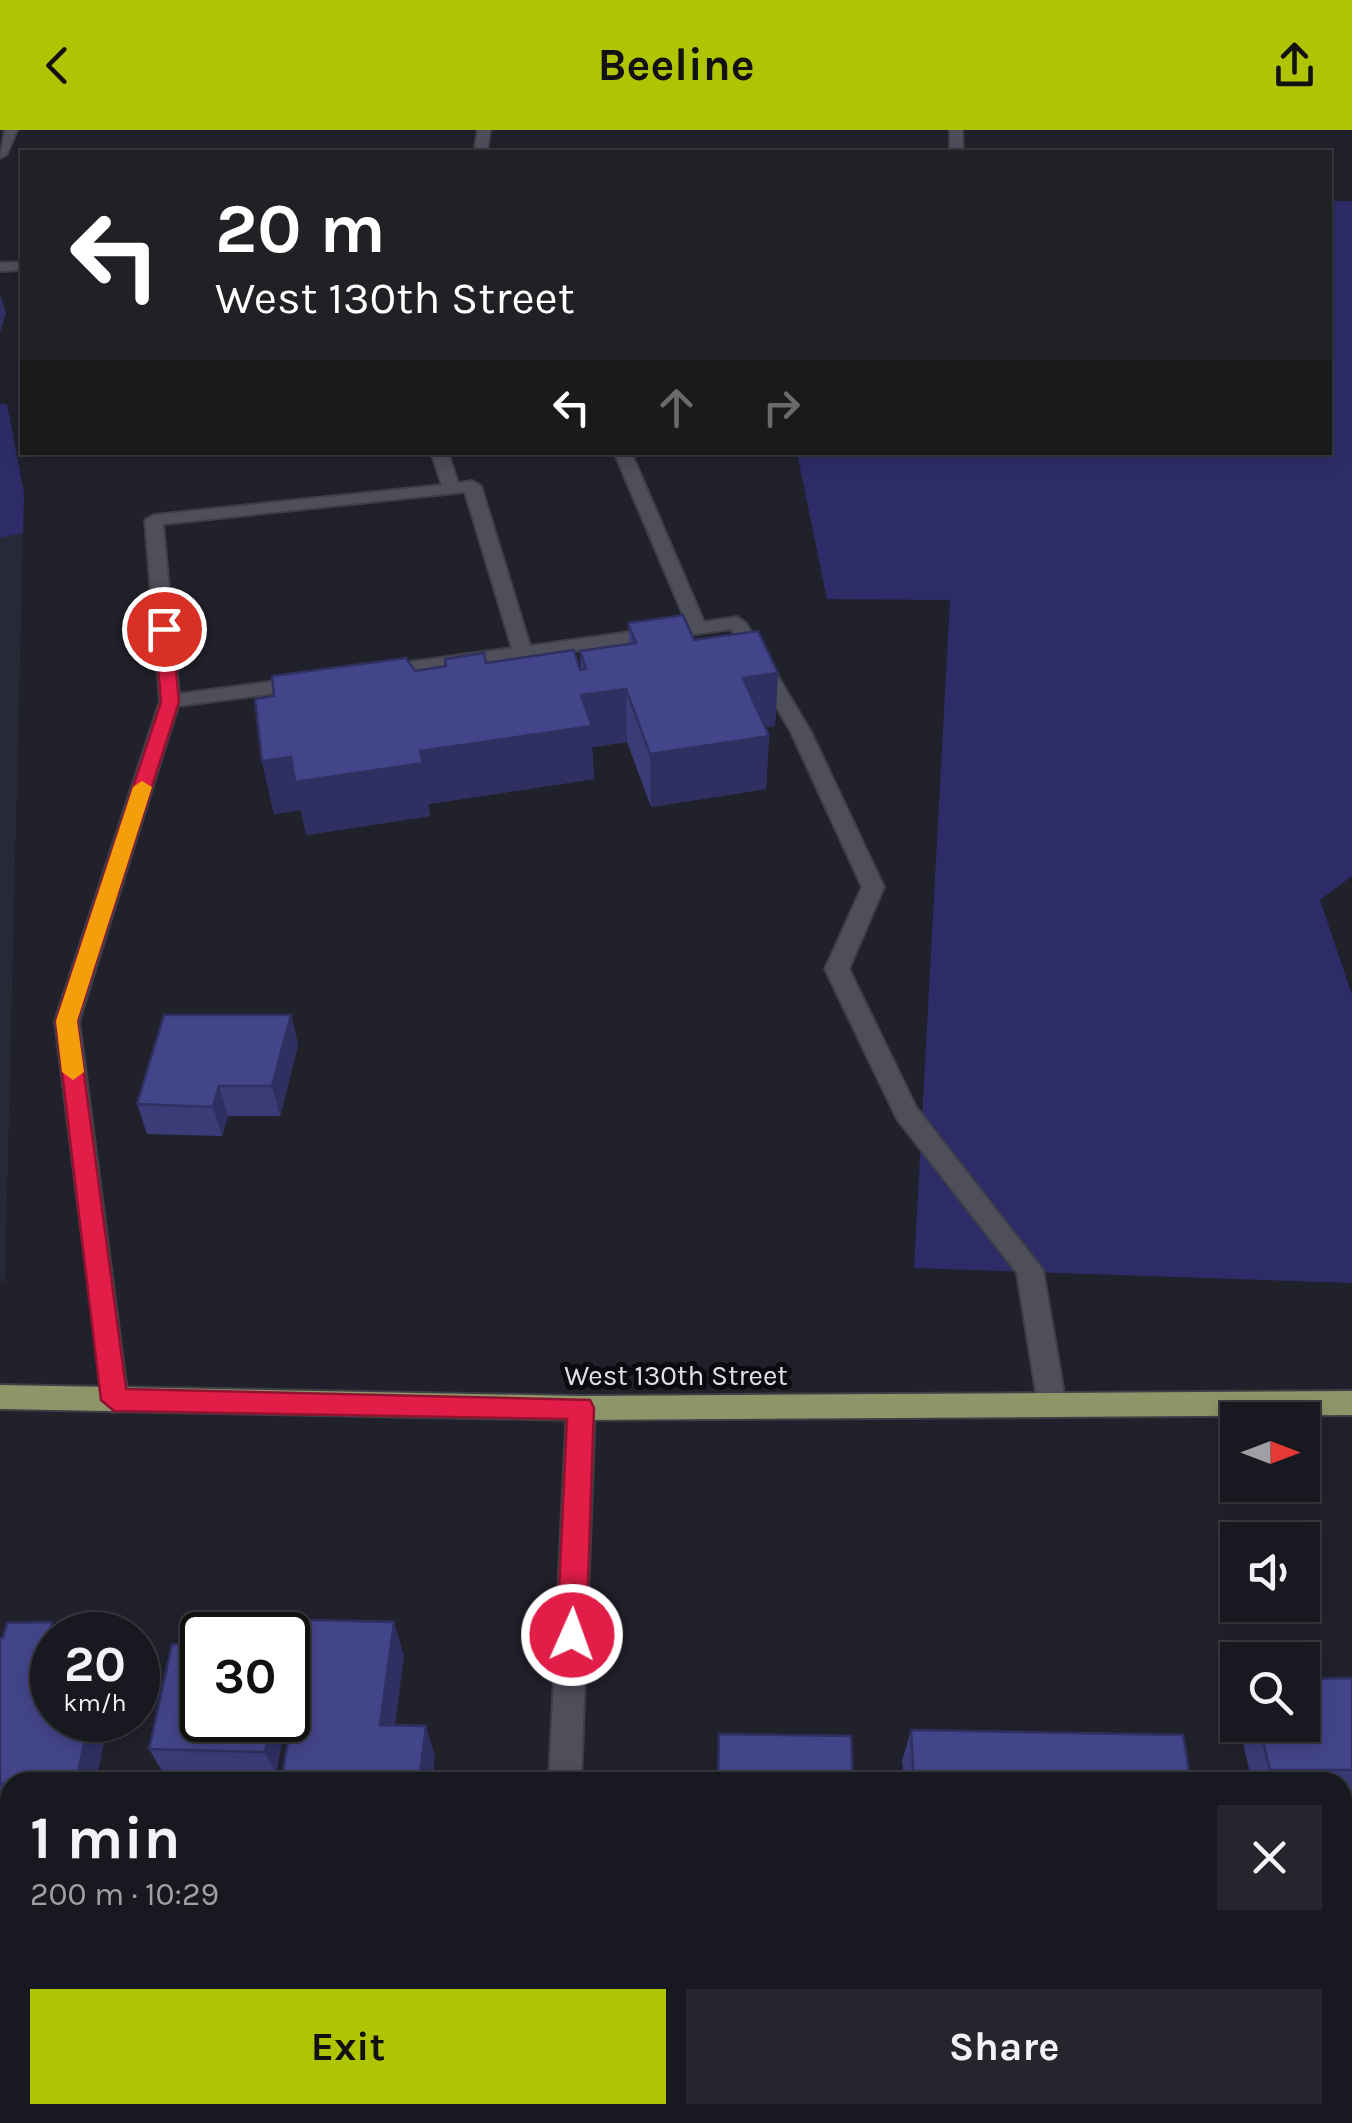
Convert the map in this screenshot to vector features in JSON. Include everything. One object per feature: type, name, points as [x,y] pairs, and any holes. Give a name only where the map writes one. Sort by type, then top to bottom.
[{"type":"main road","name":"West 130th Street","points":[[0,1397],[581,1408],[1352,1403]]},
{"type":"street","points":[[0,154],[11,130]]},
{"type":"street","points":[[441,455],[452,489]]},
{"type":"street","points":[[623,455],[698,629]]},
{"type":"street","points":[[114,1400],[66,1021],[170,702],[154,520],[472,486],[523,653]]},
{"type":"street","points":[[366,674],[736,623],[801,732],[873,887],[837,970],[906,1112],[1030,1270],[1052,1405]]},
{"type":"street","points":[[170,702],[327,680]]},
{"type":"street","points":[[566,1772],[581,1408]]},
{"type":"shaded area","points":[[1332,201],[1352,201],[1352,876],[1320,900],[1352,995],[1352,1283],[914,1268],[950,600],[827,599],[797,455],[1332,455]]},
{"type":"shaded area","points":[[0,404],[7,404],[24,493],[23,533],[0,538]]},
{"type":"shaded area","points":[[23,533],[5,1281],[0,1282],[0,538]]},
{"type":"building","points":[[683,615],[694,640],[758,631],[778,673],[743,678],[769,736],[650,754],[626,689],[581,695],[592,726],[420,751],[423,763],[295,782],[291,757],[262,761],[255,699],[274,696],[272,676],[406,658],[415,671],[446,666],[445,659],[484,653],[486,663],[574,650],[580,670],[586,669],[580,651],[636,643],[628,623]]},
{"type":"building","points":[[164,1015],[291,1015],[272,1086],[219,1086],[213,1107],[137,1104]]},
{"type":"building","points":[[310,1620],[394,1622],[380,1725],[426,1726],[420,1772],[283,1772],[288,1742],[310,1742]]},
{"type":"building","points":[[30,1622],[30,1742],[84,1742],[78,1772],[0,1772],[3,1638],[7,1623]]},
{"type":"building","points":[[172,1644],[180,1644],[180,1742],[267,1742],[265,1752],[149,1749],[151,1742],[160,1742],[160,1699]]},
{"type":"building","points":[[1352,1678],[1352,1770],[1270,1770],[1263,1742],[1320,1742],[1320,1679]]},
{"type":"building","points":[[911,1730],[1183,1735],[1189,1772],[913,1772]]},
{"type":"building","points":[[719,1734],[851,1736],[853,1772],[718,1772]]},
{"type":"slow traffic","points":[[73,1072],[66,1021],[142,787]]},
{"type":"route","points":[[164,629],[170,702],[66,1021],[114,1400],[581,1408],[572,1635]]}]
